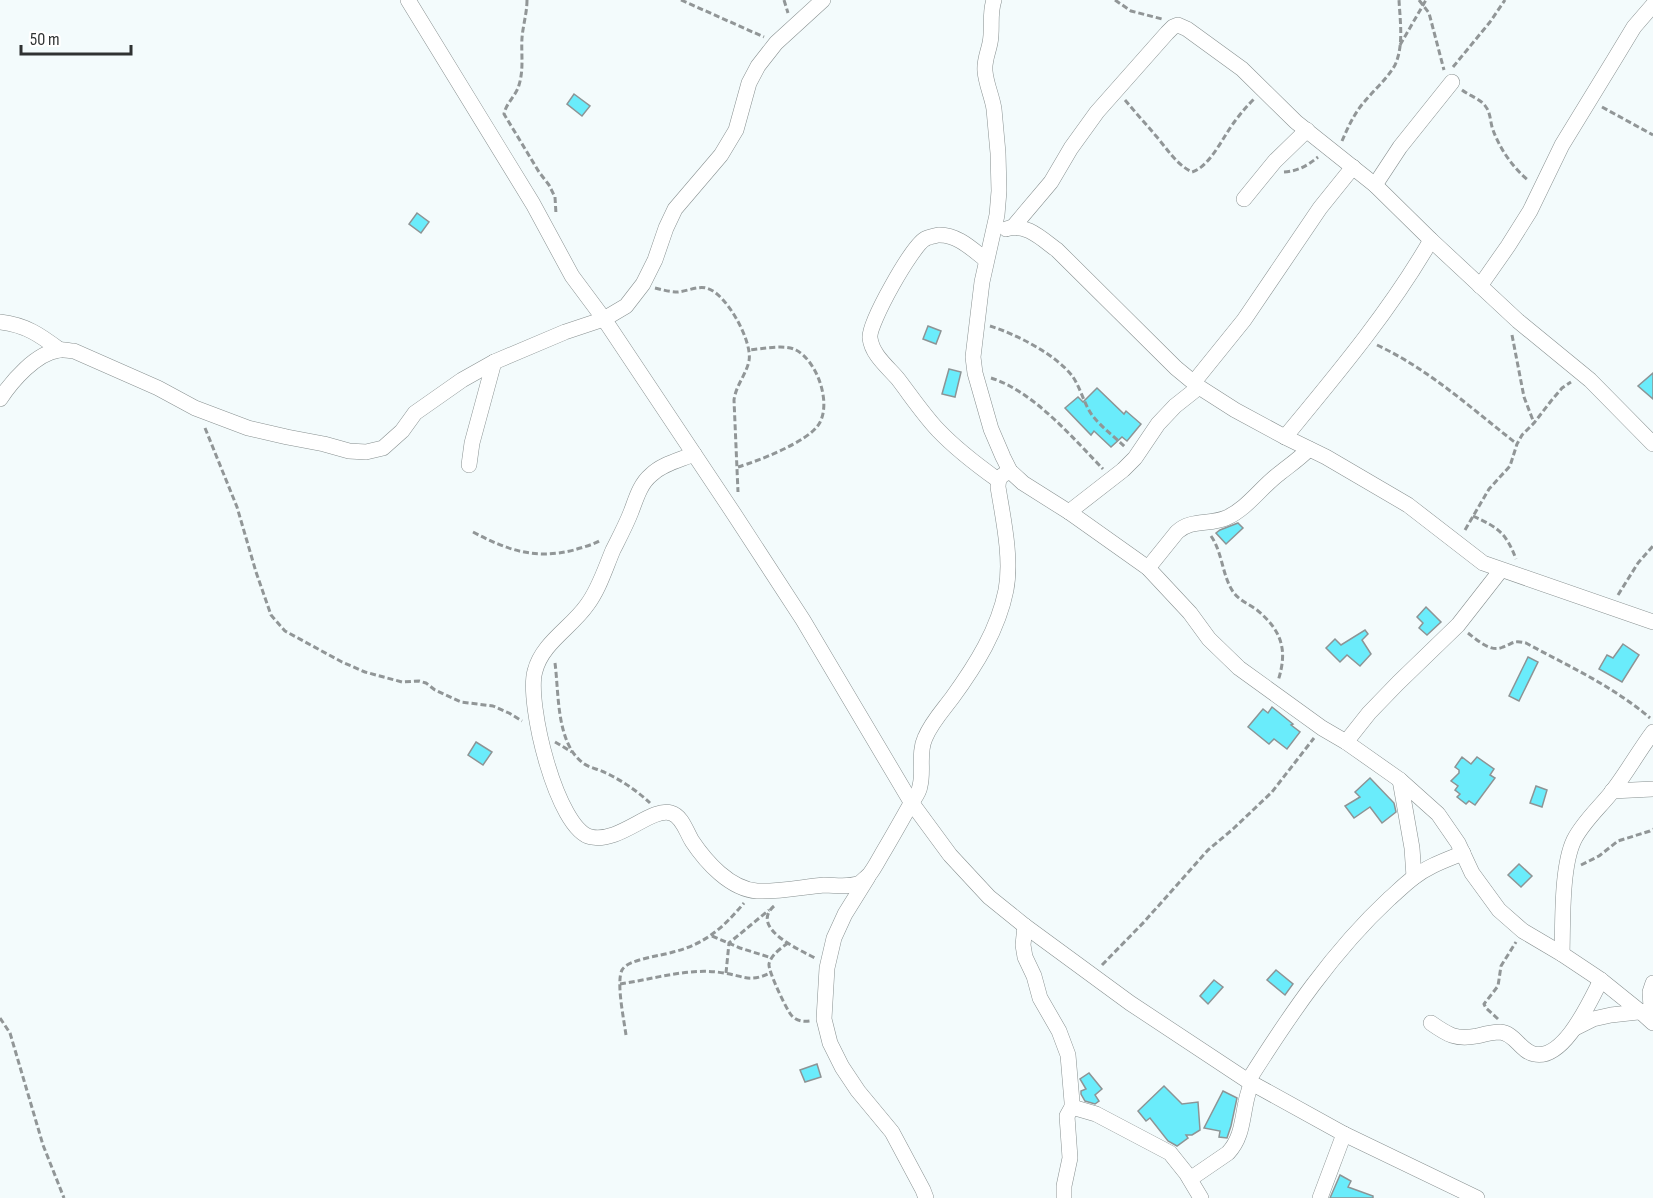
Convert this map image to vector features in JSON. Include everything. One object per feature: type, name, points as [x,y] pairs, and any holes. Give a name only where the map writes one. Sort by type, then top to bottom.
[{"type":"street","points":[[408,0],[549,232],[572,276],[604,319],[734,514],[803,620],[911,802],[950,855],[989,897],[1025,926],[1130,1003],[1249,1082],[1344,1134],[1477,1198]]},
{"type":"street","points":[[0,399],[12,382],[47,354],[60,350],[74,351],[158,388],[195,408],[248,428],[348,451],[366,452],[383,448],[402,431],[415,413],[462,380],[494,362],[565,332],[604,319],[626,306],[643,284],[675,209],[706,173],[736,130],[749,83],[758,66],[776,43],[823,0]]},
{"type":"street","points":[[926,1198],[892,1132],[858,1091],[842,1067],[830,1043],[824,1018],[827,968],[834,938],[845,914],[919,792],[924,738],[964,682],[985,647],[1001,611],[1007,586],[1007,553],[998,487],[1004,475],[1003,457],[975,373],[973,357],[982,282],[997,214],[999,191],[994,109],[985,72],[994,0]]},
{"type":"street","points":[[1480,286],[1530,211],[1562,145],[1634,27],[1653,5]]},
{"type":"street","points":[[1013,227],[1052,182],[1083,131],[1116,89],[1173,27],[1178,25],[1187,29],[1242,69],[1296,122],[1375,185],[1518,321],[1590,380],[1653,444]]},
{"type":"street","points":[[1375,185],[1449,79]]},
{"type":"street","points":[[1244,199],[1267,171],[1307,130]]},
{"type":"street","points":[[1069,512],[1135,458],[1158,424],[1196,385],[1244,320],[1320,208],[1353,167]]},
{"type":"street","points":[[991,238],[1013,227],[1026,229],[1039,237],[1057,250],[1196,385],[1235,410],[1354,473],[1408,505],[1483,564],[1653,622]]},
{"type":"street","points":[[986,260],[965,243],[950,236],[937,235],[924,239],[912,253],[871,327],[870,338],[875,353],[936,429],[956,448],[1023,483],[1069,512],[1148,568],[1190,613],[1209,639],[1239,668],[1273,694],[1400,780],[1438,814],[1458,843],[1472,873],[1499,910],[1523,931],[1601,980],[1648,1018]]},
{"type":"street","points":[[1285,437],[1365,339],[1408,279],[1431,240]]},
{"type":"street","points":[[0,322],[34,331],[60,350]]},
{"type":"street","points":[[469,465],[472,442],[494,362]]},
{"type":"street","points":[[1148,568],[1183,527],[1216,521],[1241,510],[1280,472],[1309,449]]},
{"type":"street","points":[[694,454],[665,466],[649,476],[638,493],[601,581],[587,605],[550,644],[533,674],[533,695],[538,732],[556,788],[579,831],[590,837],[607,837],[626,831],[661,812],[673,813],[681,820],[693,842],[710,864],[727,879],[754,891],[825,885],[846,887],[861,882],[869,875]]},
{"type":"street","points":[[1346,742],[1369,713],[1458,625],[1501,570]]},
{"type":"street","points":[[1562,954],[1566,872],[1574,839],[1612,791],[1653,732]]},
{"type":"street","points":[[1400,780],[1412,848],[1414,877]]},
{"type":"street","points":[[1612,791],[1653,789]]},
{"type":"street","points":[[1190,1179],[1228,1153],[1233,1147],[1242,1123],[1249,1082],[1276,1037],[1344,946],[1374,913],[1414,877],[1463,853]]},
{"type":"street","points":[[1025,926],[1023,945],[1025,957],[1034,976],[1040,998],[1059,1031],[1068,1055],[1072,1107],[1067,1116],[1070,1158],[1064,1198]]},
{"type":"street","points":[[1431,1023],[1446,1034],[1460,1038],[1504,1032],[1515,1038],[1533,1054],[1544,1054],[1559,1045],[1575,1028],[1601,980]]},
{"type":"street","points":[[1648,1018],[1653,982]]},
{"type":"street","points":[[1575,1028],[1593,1019],[1611,1015],[1648,1018]]},
{"type":"street","points":[[1072,1107],[1096,1114],[1170,1153],[1201,1198]]},
{"type":"street","points":[[1320,1198],[1344,1134]]},
{"type":"path","points":[[527,0],[520,83],[504,114],[555,197],[556,218],[549,232]]},
{"type":"path","points":[[681,0],[776,43]]},
{"type":"path","points":[[1115,0],[1131,11],[1163,19],[1173,27]]},
{"type":"path","points":[[1267,171],[1293,172],[1332,150],[1363,103],[1386,78],[1396,63],[1399,47],[1399,0]]},
{"type":"path","points":[[1419,0],[1424,2],[1429,13],[1435,29],[1442,65],[1449,79],[1464,92],[1482,102],[1488,109],[1493,129],[1511,162],[1540,190]]},
{"type":"path","points":[[1449,79],[1504,0]]},
{"type":"path","points":[[1399,47],[1424,2]]},
{"type":"path","points":[[1116,89],[1158,137],[1173,158],[1183,168],[1192,172],[1203,166],[1240,114],[1264,90]]},
{"type":"path","points":[[1590,100],[1653,135]]},
{"type":"path","points":[[643,284],[677,292],[706,288],[717,294],[740,322],[749,350],[749,360],[736,388],[734,400],[739,488],[734,514]]},
{"type":"path","points":[[977,321],[1001,329],[1042,350],[1061,365],[1073,377],[1093,417],[1135,458]]},
{"type":"path","points":[[1512,336],[1524,397],[1534,423]]},
{"type":"path","points":[[1365,339],[1400,356],[1433,377],[1517,444]]},
{"type":"path","points":[[738,467],[772,456],[813,431],[823,413],[825,399],[815,370],[806,357],[796,350],[787,347],[749,350]]},
{"type":"path","points":[[975,373],[999,380],[1018,390],[1063,428],[1113,478]]},
{"type":"path","points":[[1461,546],[1466,526],[1489,489],[1510,466],[1521,435],[1534,423],[1562,388],[1571,382],[1590,380]]},
{"type":"path","points":[[195,408],[204,424],[237,507],[256,572],[272,615],[285,631],[349,666],[391,680],[426,683],[461,702],[493,706],[510,713],[538,732]]},
{"type":"path","points":[[1473,516],[1495,527],[1505,536],[1523,578]]},
{"type":"path","points":[[1200,523],[1214,539],[1235,594],[1262,615],[1277,632],[1282,642],[1283,663],[1273,694]]},
{"type":"path","points":[[473,532],[520,552],[540,555],[565,552],[599,542],[608,536]]},
{"type":"path","points":[[1611,607],[1624,584],[1653,546]]},
{"type":"path","points":[[1458,625],[1484,645],[1493,648],[1502,648],[1516,641],[1526,643],[1615,691],[1653,721]]},
{"type":"path","points":[[550,644],[556,673],[559,710],[566,741],[572,752],[584,764],[621,781],[639,793],[661,812]]},
{"type":"path","points":[[1092,975],[1144,922],[1208,850],[1233,830],[1272,792],[1322,728]]},
{"type":"path","points":[[1566,872],[1599,856],[1618,841],[1653,829]]},
{"type":"path","points":[[626,1035],[620,984],[621,972],[625,966],[675,952],[712,936],[754,891]]},
{"type":"path","points":[[726,973],[729,943],[775,904]]},
{"type":"path","points":[[769,909],[766,916],[768,925],[777,936],[827,968]]},
{"type":"path","points":[[1504,1032],[1502,1023],[1484,1004],[1498,986],[1501,966],[1523,931]]},
{"type":"path","points":[[712,936],[772,958]]},
{"type":"path","points":[[788,943],[772,958],[769,964],[770,973],[794,1018],[803,1022],[824,1018]]},
{"type":"path","points":[[620,984],[697,971],[726,973],[753,979],[770,973]]},
{"type":"path","points":[[0,1018],[10,1033],[43,1144],[64,1198]]},
{"type":"building","points":[[574,94],[590,106],[582,116],[567,104]]},
{"type":"building","points":[[417,213],[429,222],[421,233],[409,224]]},
{"type":"building","points":[[928,326],[941,331],[936,344],[923,339]]},
{"type":"building","points":[[949,369],[961,372],[955,397],[942,394]]},
{"type":"building","points":[[1653,373],[1653,399],[1638,386]]},
{"type":"building","points":[[1097,388],[1124,414],[1126,411],[1141,424],[1127,441],[1122,437],[1111,447],[1094,431],[1091,435],[1065,408],[1078,397],[1083,402]]},
{"type":"building","points":[[1238,523],[1243,528],[1226,544],[1216,533]]},
{"type":"building","points":[[1426,607],[1441,622],[1427,635],[1419,628],[1423,623],[1417,617]]},
{"type":"building","points":[[1365,630],[1368,634],[1362,640],[1371,654],[1360,666],[1347,655],[1340,662],[1326,648],[1335,639],[1341,645]]},
{"type":"building","points":[[1623,644],[1639,655],[1622,682],[1599,669],[1607,655],[1613,658]]},
{"type":"building","points":[[1528,657],[1538,662],[1519,701],[1509,696]]},
{"type":"building","points":[[1272,707],[1300,732],[1287,749],[1274,739],[1269,744],[1248,727],[1263,709],[1268,713]]},
{"type":"building","points":[[476,742],[492,752],[483,765],[468,755]]},
{"type":"building","points":[[1462,757],[1471,764],[1477,757],[1494,769],[1490,775],[1495,778],[1475,805],[1469,801],[1466,804],[1457,797],[1460,794],[1455,790],[1458,786],[1451,781],[1459,773],[1455,767]]},
{"type":"building","points":[[1370,778],[1394,803],[1396,812],[1382,823],[1370,807],[1354,818],[1345,806],[1360,797],[1355,792]]},
{"type":"building","points":[[1536,786],[1547,790],[1542,807],[1530,803]]},
{"type":"building","points":[[1519,864],[1532,876],[1521,887],[1508,875]]},
{"type":"building","points":[[1276,970],[1293,984],[1285,995],[1267,980]]},
{"type":"building","points":[[1214,980],[1223,987],[1208,1004],[1200,996]]},
{"type":"building","points":[[817,1064],[821,1077],[805,1082],[800,1070]]},
{"type":"building","points":[[1089,1073],[1102,1089],[1095,1095],[1099,1101],[1095,1104],[1085,1101],[1081,1094],[1081,1091],[1086,1089],[1080,1079]]},
{"type":"building","points":[[1164,1086],[1182,1104],[1198,1102],[1200,1130],[1192,1135],[1186,1135],[1188,1138],[1177,1146],[1168,1141],[1150,1118],[1146,1121],[1138,1111]]},
{"type":"building","points":[[1223,1091],[1237,1098],[1227,1138],[1219,1137],[1220,1131],[1204,1128]]},
{"type":"building","points":[[1340,1175],[1351,1181],[1348,1187],[1373,1196],[1373,1198],[1330,1198]]}]
